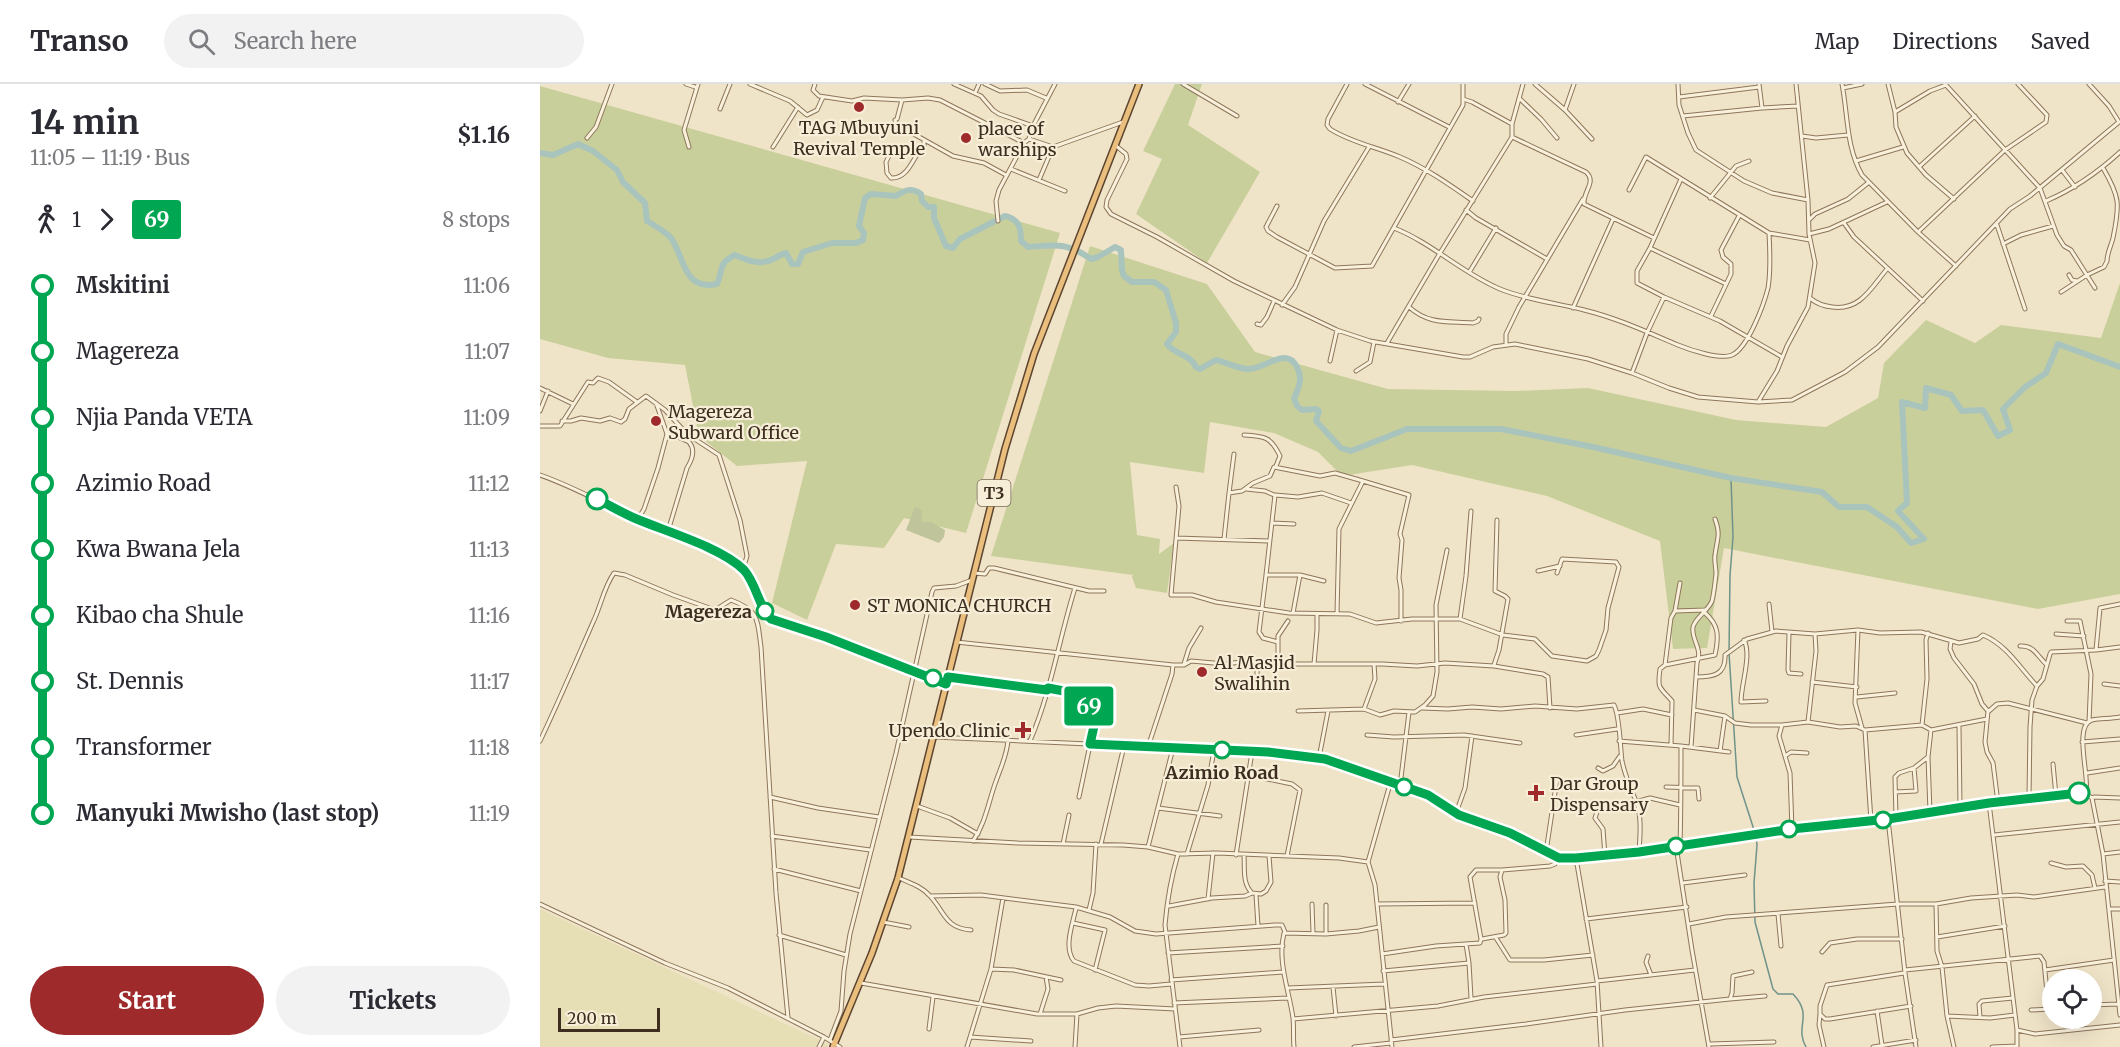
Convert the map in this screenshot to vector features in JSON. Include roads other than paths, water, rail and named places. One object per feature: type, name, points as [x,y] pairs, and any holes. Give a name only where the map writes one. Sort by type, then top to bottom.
[{"type":"highway","name":"T3","points":[[835,1044],[861,982],[898,878],[1021,393],[1114,144],[1139,84]]},
{"type":"street","points":[[587,138],[596,127],[612,84]]},
{"type":"street","points":[[686,84],[697,86],[684,130],[689,147]]},
{"type":"street","points":[[720,109],[730,84]]},
{"type":"street","points":[[750,84],[790,101],[805,115],[818,110],[824,97]]},
{"type":"street","points":[[815,84],[814,93],[824,97],[852,101],[864,98],[902,100],[928,98],[944,101],[1024,143]]},
{"type":"street","points":[[956,84],[981,96],[995,111],[1033,126]]},
{"type":"street","points":[[975,93],[979,84]]},
{"type":"street","points":[[985,84],[1000,91],[1027,90],[1047,98]]},
{"type":"street","points":[[998,221],[996,198],[1006,175],[1024,143],[1029,139],[1033,126],[1055,84]]},
{"type":"street","points":[[1183,84],[1238,116]]},
{"type":"street","points":[[1347,84],[1332,109],[1327,124],[1330,129],[1369,147],[1398,156],[1427,171],[1473,201]]},
{"type":"street","points":[[1365,84],[1449,128]]},
{"type":"street","points":[[1398,102],[1409,84]]},
{"type":"street","points":[[1277,206],[1266,226],[1268,231],[1335,268],[1372,266],[1463,105],[1463,84]]},
{"type":"street","points":[[1387,343],[1512,137],[1512,124],[1522,84]]},
{"type":"street","points":[[1535,84],[1565,110],[1592,139]]},
{"type":"street","points":[[1565,110],[1574,84]]},
{"type":"street","points":[[1678,84],[1683,116],[1696,150],[1730,173],[1772,193],[1808,200]]},
{"type":"street","points":[[1758,402],[1777,371],[1804,316],[1810,298],[1815,263],[1809,234],[1810,219],[1796,84]]},
{"type":"street","points":[[1862,84],[1842,86],[1848,135],[1857,166],[1868,183],[1956,266]]},
{"type":"street","points":[[1888,84],[1895,112],[1896,128],[1903,147],[1919,167],[1954,199]]},
{"type":"street","points":[[1918,232],[2005,150],[2041,127],[2048,118],[2018,84]]},
{"type":"street","points":[[1114,144],[1126,154],[1127,159],[1107,200],[1106,207],[1110,214],[1157,237],[1234,281],[1337,330],[1374,342],[1463,357],[1470,357],[1492,347],[1506,344],[1572,355],[1632,373],[1698,397],[1758,402],[1792,400],[1845,372],[1878,347],[2010,209],[2040,188],[2120,123],[2109,106],[2089,84]]},
{"type":"street","points":[[1895,112],[1930,90],[1946,85],[2040,188],[2057,235],[2064,246],[2071,250],[2095,288]]},
{"type":"street","points":[[1679,97],[1759,86],[1762,108]]},
{"type":"street","points":[[1519,98],[1557,138]]},
{"type":"street","points":[[1463,99],[1512,124]]},
{"type":"street","points":[[902,100],[894,122],[953,156],[984,164],[1006,175]]},
{"type":"street","points":[[1683,116],[1798,106]]},
{"type":"street","points":[[773,147],[798,107]]},
{"type":"street","points":[[1919,167],[1975,116]]},
{"type":"street","points":[[1029,139],[1053,147],[1123,122]]},
{"type":"street","points":[[1802,136],[1816,138],[1848,135]]},
{"type":"street","points":[[1506,344],[1506,334],[1528,290],[1591,182],[1589,174],[1512,137]]},
{"type":"street","points":[[890,154],[886,160],[886,172],[891,177],[897,178],[905,174],[916,153],[924,145],[924,138]]},
{"type":"street","points":[[1039,180],[1053,147]]},
{"type":"street","points":[[1282,305],[1295,287],[1324,221],[1369,147]]},
{"type":"street","points":[[1856,161],[1903,147]]},
{"type":"street","points":[[2046,201],[2066,192],[2103,168],[2120,152]]},
{"type":"street","points":[[1629,189],[1646,157],[1769,233],[1811,240]]},
{"type":"street","points":[[1710,198],[1738,164],[1749,161]]},
{"type":"street","points":[[2061,292],[2104,267],[2119,220],[2120,204],[2117,191],[2103,168]]},
{"type":"street","points":[[1011,169],[1065,191]]},
{"type":"street","points":[[2062,170],[2074,187]]},
{"type":"street","points":[[1681,179],[1650,248],[1637,271],[1637,283],[1711,316],[1782,357]]},
{"type":"street","points":[[1810,219],[1815,214],[1848,199],[1868,183]]},
{"type":"street","points":[[1584,197],[1584,204],[1654,238]]},
{"type":"street","points":[[1809,234],[1844,223],[1887,202]]},
{"type":"street","points":[[1466,210],[1546,259]]},
{"type":"street","points":[[1711,316],[1731,274],[1731,264],[1721,250],[1739,216]]},
{"type":"street","points":[[1573,308],[1614,219]]},
{"type":"street","points":[[1844,223],[1854,237],[1923,301]]},
{"type":"street","points":[[1996,225],[2025,309]]},
{"type":"street","points":[[2003,244],[2021,235],[2053,226]]},
{"type":"street","points":[[1394,228],[1421,240],[1445,258],[1498,288],[1609,317],[1697,351],[1724,356],[1731,355],[1739,349],[1747,338],[1767,289],[1770,274],[1769,233]]},
{"type":"street","points":[[1470,271],[1496,228]]},
{"type":"street","points":[[1650,248],[1726,284]]},
{"type":"street","points":[[1810,298],[1817,304],[1849,308],[1864,297],[1887,269]]},
{"type":"street","points":[[2069,275],[2072,280],[2078,281]]},
{"type":"street","points":[[1528,290],[1535,299]]},
{"type":"street","points":[[1632,373],[1664,297]]},
{"type":"street","points":[[1257,324],[1261,325],[1267,317],[1274,301]]},
{"type":"street","points":[[1409,307],[1419,316],[1441,321],[1473,323],[1479,319]]},
{"type":"street","points":[[1330,361],[1337,330]]},
{"type":"street","points":[[1356,370],[1370,362],[1374,342]]},
{"type":"street","points":[[540,426],[558,427],[588,382],[594,383],[598,378],[609,382],[637,402]]},
{"type":"street","points":[[540,388],[574,405]]},
{"type":"street","points":[[540,411],[548,392]]},
{"type":"street","points":[[562,420],[571,421],[581,417],[601,421],[610,418],[621,422],[625,419],[629,409],[646,396],[664,409],[688,434],[719,455],[740,520],[747,556],[743,569]]},
{"type":"street","points":[[633,518],[641,514],[644,509],[667,432],[656,403]]},
{"type":"street","points":[[667,432],[688,442],[693,453],[668,531]]},
{"type":"street","points":[[1229,493],[1244,489],[1270,476],[1280,456],[1270,440],[1262,436],[1244,435]]},
{"type":"street","points":[[1224,539],[1234,454]]},
{"type":"street","points":[[1276,466],[1320,476],[1335,473],[1409,495],[1400,534],[1402,540],[1399,578],[1401,621]]},
{"type":"street","points":[[540,475],[633,518],[706,547],[743,569],[755,588],[766,614],[771,619],[947,680],[1048,689],[1086,696],[1094,726],[1079,796]]},
{"type":"street","points":[[1337,614],[1339,529],[1363,481]]},
{"type":"street","points":[[1176,487],[1179,506],[1171,595],[1192,595],[1260,610],[1317,615],[1350,614],[1376,622],[1460,619],[1502,635],[1535,639],[1552,656],[1587,661],[1596,656],[1606,630],[1608,608],[1619,567],[1616,562],[1565,559],[1561,560],[1557,573]]},
{"type":"street","points":[[1244,489],[1265,490],[1275,496],[1298,498],[1322,493],[1352,503]]},
{"type":"street","points":[[1275,496],[1259,630],[1261,636],[1278,642]]},
{"type":"street","points":[[1460,619],[1471,511]]},
{"type":"street","points":[[1691,747],[1699,657],[1693,628],[1711,603],[1716,573],[1714,557],[1720,537],[1715,519]]},
{"type":"street","points":[[1494,666],[1508,599],[1495,591],[1497,520]]},
{"type":"street","points":[[1272,523],[1294,524]]},
{"type":"street","points":[[1176,538],[1269,541]]},
{"type":"street","points":[[1422,708],[1435,691],[1436,605],[1447,550]]},
{"type":"street","points":[[1538,571],[1560,566]]},
{"type":"street","points":[[540,904],[665,963],[728,988],[824,1036],[835,1044],[841,1011],[846,955],[934,588],[956,586],[973,576],[985,574],[989,568],[994,568],[1089,591],[1104,591]]},
{"type":"street","points":[[540,741],[613,574],[620,573],[715,610],[731,600],[754,613],[758,622],[761,647],[774,869],[788,1018]]},
{"type":"street","points":[[1266,575],[1300,575],[1324,581]]},
{"type":"street","points":[[1293,613],[1300,575]]},
{"type":"street","points":[[1665,665],[1671,618],[1675,611],[1680,582]]},
{"type":"street","points":[[1030,741],[1048,689],[1075,588]]},
{"type":"street","points":[[1769,604],[1772,632]]},
{"type":"street","points":[[2096,650],[2100,608],[2120,604]]},
{"type":"street","points":[[1675,611],[1706,611]]},
{"type":"street","points":[[1671,745],[1672,701],[1659,686],[1660,669],[1665,665],[1699,657],[1712,657],[1716,652],[1717,630],[1715,622],[1706,611]]},
{"type":"street","points":[[1314,664],[1317,615]]},
{"type":"street","points":[[1278,664],[1278,633],[1288,621]]},
{"type":"street","points":[[2067,621],[2080,621],[2091,674],[2088,722],[2082,741],[2087,772],[2086,793]]},
{"type":"street","points":[[1184,665],[1189,648],[1201,628]]},
{"type":"street","points":[[1696,677],[1716,676],[1723,670],[1725,655],[1744,640],[1772,632],[1815,634],[1858,630],[1880,633],[1910,631],[1928,633],[1951,642],[1969,641],[1983,635],[1998,642],[2037,686]]},
{"type":"street","points":[[1858,630],[1856,703],[1864,729],[1871,821]]},
{"type":"street","points":[[1788,633],[1788,670],[1789,673],[1801,674]]},
{"type":"street","points":[[1922,725],[1927,686],[1926,640],[1928,633]]},
{"type":"street","points":[[1808,722],[1816,651],[1815,634]]},
{"type":"street","points":[[2056,634],[2084,636]]},
{"type":"street","points":[[1744,640],[1747,650],[1741,702],[1766,701]]},
{"type":"street","points":[[957,642],[1134,659],[1173,665],[1184,665],[1191,661],[1220,664],[1241,662],[1437,665],[1445,663],[1494,666],[1548,677],[1550,708]]},
{"type":"street","points":[[1951,642],[1950,649],[1954,658],[1974,684],[1982,704],[1988,711]]},
{"type":"street","points":[[2020,646],[2026,645],[2033,649],[2047,665]]},
{"type":"street","points":[[2029,798],[2031,709],[2037,686],[2043,679],[2051,652],[2120,647]]},
{"type":"street","points":[[1257,663],[1257,677]]},
{"type":"street","points":[[1365,709],[1375,679],[1374,664]]},
{"type":"street","points":[[1148,747],[1173,665]]},
{"type":"street","points":[[1812,682],[1857,687]]},
{"type":"street","points":[[2104,684],[2120,686]]},
{"type":"street","points":[[1857,698],[1894,693]]},
{"type":"street","points":[[1998,803],[1993,763],[1985,742],[1988,711],[1997,704],[2012,703],[2088,722],[2120,717]]},
{"type":"street","points":[[1298,711],[1365,709],[1380,715],[1394,711],[1409,712],[1422,708],[1590,708],[1612,705],[1617,713],[1619,741],[1631,793],[1636,802],[1640,830],[1639,852]]},
{"type":"street","points":[[1617,713],[1643,709],[1672,715]]},
{"type":"street","points":[[1693,710],[1725,716],[1735,723],[1751,725],[1808,722],[1864,729],[1922,725],[1931,730],[1987,719]]},
{"type":"street","points":[[1319,758],[1328,711]]},
{"type":"street","points":[[1400,786],[1409,712]]},
{"type":"street","points":[[1720,751],[1725,716]]},
{"type":"street","points":[[1782,725],[1779,736],[1790,773],[1792,829]]},
{"type":"street","points":[[1959,726],[1960,808]]},
{"type":"street","points":[[1576,735],[1617,729]]},
{"type":"street","points":[[1930,813],[1928,757],[1931,730]]},
{"type":"street","points":[[1367,735],[1472,736],[1520,742]]},
{"type":"street","points":[[1456,813],[1465,788],[1472,736]]},
{"type":"street","points":[[933,737],[1252,752],[1319,758],[1428,795],[1456,813],[1510,833],[1559,858],[1639,852],[1792,829],[1896,818],[2029,798],[2086,793],[2092,798],[2103,854],[2114,960],[2118,970],[2120,1015]]},
{"type":"street","points":[[2082,741],[2120,739]]},
{"type":"street","points":[[973,841],[978,834],[1008,755],[1008,740]]},
{"type":"street","points":[[1619,741],[1729,752]]},
{"type":"street","points":[[1089,910],[1099,844],[1125,746]]},
{"type":"street","points":[[1681,746],[1682,788],[1678,846],[1695,970],[1709,1046],[1774,1042]]},
{"type":"street","points":[[1148,847],[1173,748]]},
{"type":"street","points":[[1187,854],[1208,785],[1214,750]]},
{"type":"street","points":[[1236,855],[1252,752]]},
{"type":"street","points":[[1785,756],[1791,752],[1807,753]]},
{"type":"street","points":[[1598,768],[1603,771],[1608,769],[1622,755]]},
{"type":"street","points":[[1896,818],[1894,782],[1897,775],[1914,768],[1928,757]]},
{"type":"street","points":[[2053,765],[2056,796]]},
{"type":"street","points":[[1895,792],[1916,791],[1914,768]]},
{"type":"street","points":[[2087,772],[2120,768]]},
{"type":"street","points":[[1248,776],[1292,784],[1300,790],[1287,856]]},
{"type":"street","points":[[1546,852],[1557,779]]},
{"type":"street","points":[[1390,783],[1368,862],[1374,878],[1391,1043]]},
{"type":"street","points":[[1666,787],[1698,788],[1699,799]]},
{"type":"street","points":[[770,797],[818,808],[879,816]]},
{"type":"street","points":[[1605,856],[1603,829],[1596,819],[1597,812],[1602,808],[1610,809],[1650,798],[1680,805]]},
{"type":"street","points":[[2092,798],[2120,798]]},
{"type":"street","points":[[1989,803],[2017,1030],[2017,1046],[1992,1047]]},
{"type":"street","points":[[917,806],[950,818],[978,834]]},
{"type":"street","points":[[1158,808],[1220,816]]},
{"type":"street","points":[[1064,844],[1070,815]]},
{"type":"street","points":[[1888,819],[1916,1047]]},
{"type":"street","points":[[1993,835],[2120,822]]},
{"type":"street","points":[[772,836],[870,850]]},
{"type":"street","points":[[909,837],[1099,844],[1148,847],[1178,854],[1287,856],[1368,862]]},
{"type":"street","points":[[2103,854],[2120,852]]},
{"type":"street","points":[[1208,899],[1213,853]]},
{"type":"street","points":[[1178,854],[1169,882],[1166,932],[1180,1047]]},
{"type":"street","points":[[1244,855],[1245,878],[1247,888],[1254,894],[1258,926]]},
{"type":"street","points":[[1169,906],[1266,891],[1270,882],[1269,856]]},
{"type":"street","points":[[1382,954],[1480,943],[1470,880],[1475,870],[1550,866],[1555,864],[1559,858]]},
{"type":"street","points":[[1576,858],[1597,982],[1601,1047]]},
{"type":"street","points":[[2051,863],[2066,867],[2083,866],[2091,875],[2095,889]]},
{"type":"street","points":[[774,869],[861,891]]},
{"type":"street","points":[[1481,939],[1506,933],[1505,900],[1500,877],[1502,870]]},
{"type":"street","points":[[1683,884],[1745,875]]},
{"type":"street","points":[[898,878],[921,888],[930,896],[949,922],[960,928],[971,930]]},
{"type":"street","points":[[2105,881],[2120,882]]},
{"type":"street","points":[[1689,924],[1726,917],[1898,904],[1936,904],[2001,896],[2034,897],[2105,887]]},
{"type":"street","points":[[930,896],[1003,897],[1076,907],[1110,916],[1135,931],[1156,934],[1281,925],[1285,932],[1283,972],[1293,1019],[1294,1047]]},
{"type":"street","points":[[967,1047],[991,969],[1003,897]]},
{"type":"street","points":[[1377,904],[1474,903]]},
{"type":"street","points":[[1312,904],[1314,933]]},
{"type":"street","points":[[1936,904],[1937,951],[1942,967],[1947,1016],[1954,1047]]},
{"type":"street","points":[[1326,905],[1326,933]]},
{"type":"street","points":[[1076,907],[1069,947],[1074,961],[1135,985],[1149,986],[1283,972]]},
{"type":"street","points":[[1586,919],[1687,907]]},
{"type":"street","points":[[2109,909],[2120,909]]},
{"type":"street","points":[[1778,914],[1780,946]]},
{"type":"street","points":[[883,922],[909,927]]},
{"type":"street","points":[[1073,923],[1104,929],[1095,970]]},
{"type":"street","points":[[1937,937],[1980,932],[2005,926]]},
{"type":"street","points":[[1285,932],[1326,933],[1379,927]]},
{"type":"street","points":[[779,935],[846,955]]},
{"type":"street","points":[[1496,937],[1510,960],[1544,960],[1593,955]]},
{"type":"street","points":[[1822,952],[1830,943],[1857,939],[1902,939]]},
{"type":"street","points":[[2112,944],[2120,943]]},
{"type":"street","points":[[1466,944],[1471,999]]},
{"type":"street","points":[[1168,953],[1283,946]]},
{"type":"street","points":[[1648,956],[1646,962],[1651,975]]},
{"type":"street","points":[[1824,1047],[1819,1025],[1820,1006],[1827,985],[1905,971],[2040,956],[2045,969]]},
{"type":"street","points":[[2052,969],[2114,960]]},
{"type":"street","points":[[1383,971],[1469,963]]},
{"type":"street","points":[[991,969],[1014,970],[1061,980]]},
{"type":"street","points":[[1293,1019],[1438,1006],[1471,999],[1695,970]]},
{"type":"street","points":[[1730,999],[1733,976],[1752,972]]},
{"type":"street","points":[[1040,1014],[1048,989],[1046,977]]},
{"type":"street","points":[[861,982],[933,997],[1040,1014],[1077,1014],[1116,1006],[1175,1009]]},
{"type":"street","points":[[1288,988],[1384,984]]},
{"type":"street","points":[[1333,987],[1336,1016]]},
{"type":"street","points":[[1354,1047],[1625,1010],[1764,996]]},
{"type":"street","points":[[929,1029],[933,997]]},
{"type":"street","points":[[1174,1003],[1288,998]]},
{"type":"street","points":[[1980,1018],[1979,1008],[1982,1001],[2013,998]]},
{"type":"street","points":[[2102,1005],[2119,1004]]},
{"type":"street","points":[[1820,1014],[1825,1019],[1830,1019],[1911,1006]]},
{"type":"street","points":[[2031,1010],[2042,1009]]},
{"type":"street","points":[[1877,1011],[1882,1046]]},
{"type":"street","points":[[1075,1047],[1077,1014]]},
{"type":"street","points":[[1947,1016],[1980,1018],[2015,1015]]},
{"type":"street","points":[[2017,1030],[2035,1034],[2120,1026]]},
{"type":"street","points":[[1179,1037],[1259,1030]]},
{"type":"street","points":[[819,1047],[824,1036]]},
{"type":"street","points":[[970,1037],[1031,1041]]},
{"type":"street","points":[[1873,1047],[1916,1040]]},
{"type":"waterway","points":[[540,153],[553,155],[578,144],[593,151],[617,170],[623,182],[645,203],[647,221],[671,238],[686,271],[697,283],[717,284],[723,264],[735,255],[754,262],[763,262],[786,253],[792,264],[798,264],[803,252],[832,243],[856,243],[863,240],[864,233],[859,226],[865,198],[871,194],[896,196],[911,190],[921,194],[922,201],[928,207],[934,207],[934,218],[946,246],[953,248],[960,239],[1005,216],[1016,222],[1020,228],[1021,241],[1028,247],[1067,247],[1091,259],[1115,247],[1121,250],[1124,276],[1132,282],[1154,282],[1166,290],[1176,323],[1176,332],[1167,344],[1170,348],[1190,359],[1200,369],[1216,360],[1247,369],[1287,358],[1297,367],[1300,375],[1299,387],[1294,398],[1297,406],[1302,410],[1316,409],[1319,411],[1316,421],[1341,448],[1351,451],[1407,429],[1501,429],[1731,478],[1822,492],[1839,507],[1867,507],[1897,527],[1911,543],[1924,539],[1898,511],[1907,503],[1902,402],[1925,408],[1926,388],[1951,395],[1962,411],[1983,410],[1998,436],[2010,430],[2003,409],[2025,387],[2046,373],[2058,344],[2120,367]]},
{"type":"waterway","points":[[1731,478],[1733,537],[1729,653],[1737,777],[1755,833]]},
{"type":"waterway","points":[[1756,835],[1755,922],[1773,989],[1778,994],[1793,994],[1802,1009],[1802,1033],[1806,1047]]},
{"type":"place","name":"TAG Mbuyuni Revival Temple","points":[[859,107]]},
{"type":"place","name":"place of warships","points":[[966,138]]},
{"type":"place","name":"Magereza Subward Office","points":[[656,421]]},
{"type":"place","name":"ST MONICA CHURCH","points":[[855,605]]},
{"type":"place","name":"Magereza","points":[[765,611]]},
{"type":"place","name":"Al Masjid Swalihin","points":[[1202,672]]},
{"type":"place","name":"Upendo Clinic","points":[[1023,730]]},
{"type":"place","name":"Azimio Road","points":[[1222,750]]},
{"type":"place","name":"Dar Group Dispensary","points":[[1536,793]]}]
